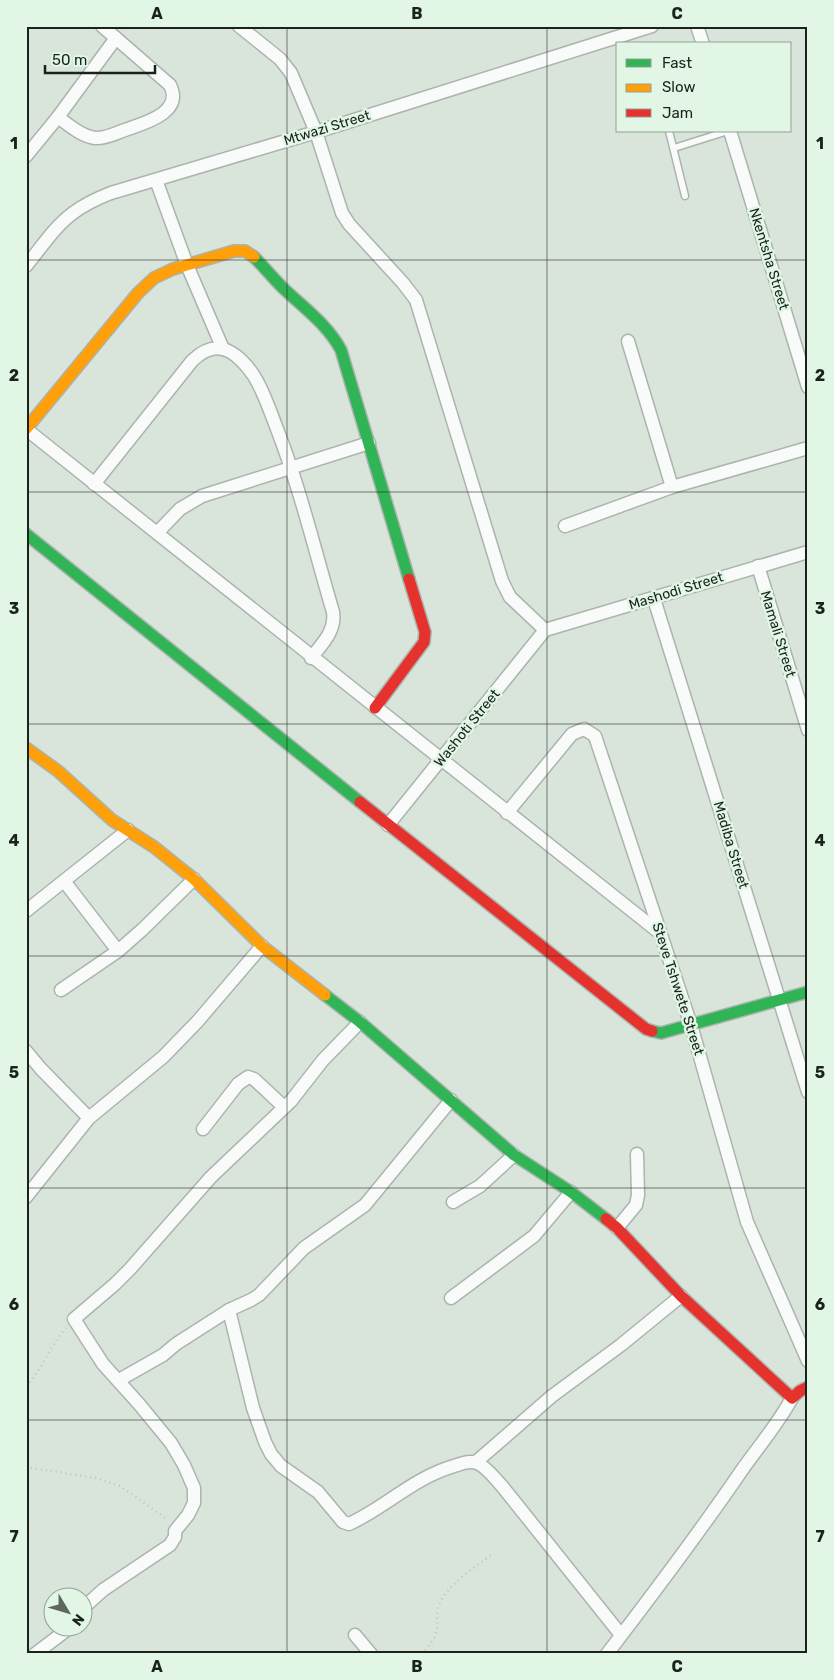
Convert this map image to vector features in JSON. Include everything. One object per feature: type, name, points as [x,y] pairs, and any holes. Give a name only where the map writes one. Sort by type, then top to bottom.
[{"type":"street","points":[[58,117],[82,134],[99,138],[153,120],[167,110],[173,98],[170,85],[102,26]]},
{"type":"street","points":[[239,26],[285,65],[295,80],[316,132],[342,213],[349,224],[416,300],[502,581],[510,597],[545,630]]},
{"type":"street","name":"Mtwazi Street","points":[[26,266],[62,223],[84,205],[111,193],[316,132],[636,29],[652,26]]},
{"type":"street","points":[[698,26],[702,42]]},
{"type":"street","points":[[26,156],[58,117],[116,38]]},
{"type":"street","name":"Nkentsha Street","points":[[729,132],[808,387]]},
{"type":"street","points":[[156,180],[187,265],[223,349],[239,359],[254,376],[263,392],[292,467],[334,618],[329,634],[311,658]]},
{"type":"street","points":[[375,708],[419,650],[424,642],[425,632],[341,350],[327,327],[282,287],[254,257],[245,251],[234,251],[162,274],[147,284],[26,429],[158,533],[311,658],[660,934]]},
{"type":"street","points":[[628,341],[672,487]]},
{"type":"street","points":[[94,484],[192,360],[207,350],[223,349]]},
{"type":"street","points":[[158,533],[176,513],[190,502],[202,496],[368,442]]},
{"type":"street","points":[[565,526],[672,487],[808,448]]},
{"type":"street","points":[[26,534],[388,825],[646,1029],[661,1033],[808,992]]},
{"type":"street","name":"Mashodi Street","points":[[545,630],[808,552]]},
{"type":"street","name":"Mamali Street","points":[[758,566],[808,730]]},
{"type":"street","name":"Madiba Street","points":[[654,599],[808,1092]]},
{"type":"street","name":"Washoti Street","points":[[388,825],[545,630]]},
{"type":"street","name":"Steve Tshwete Street","points":[[507,813],[572,734],[584,729],[592,733],[598,741],[691,1025],[747,1222],[808,1361]]},
{"type":"street","points":[[26,748],[58,771],[112,820],[154,847],[194,879],[262,946],[360,1022],[514,1155],[571,1192],[617,1228],[681,1296],[792,1398]]},
{"type":"street","points":[[26,911],[128,830]]},
{"type":"street","points":[[61,990],[118,951],[194,879]]},
{"type":"street","points":[[64,881],[118,951]]},
{"type":"street","points":[[26,1197],[89,1118],[163,1057],[197,1022],[262,946]]},
{"type":"street","points":[[92,1599],[170,1545],[175,1531],[194,1503],[194,1488],[184,1465],[171,1443],[119,1380],[103,1364],[74,1320],[115,1284],[211,1177],[284,1107],[335,1046],[360,1022]]},
{"type":"street","points":[[26,1051],[40,1069],[89,1118]]},
{"type":"street","points":[[203,1129],[238,1084],[248,1077],[254,1080],[284,1107]]},
{"type":"street","points":[[119,1380],[164,1355],[176,1344],[229,1310],[259,1295],[304,1248],[365,1205],[451,1100]]},
{"type":"street","points":[[617,1228],[636,1205],[638,1196],[637,1154]]},
{"type":"street","points":[[452,1202],[480,1186],[514,1155]]},
{"type":"street","points":[[451,1298],[534,1236],[571,1192]]},
{"type":"street","points":[[476,1462],[552,1396],[621,1345],[681,1296]]},
{"type":"street","points":[[229,1310],[253,1408],[271,1454],[281,1466],[318,1492],[344,1522],[349,1524],[365,1516],[422,1478],[465,1462],[476,1462],[502,1486],[621,1635]]},
{"type":"street","points":[[607,1654],[781,1418],[792,1398],[808,1387]]},
{"type":"street","points":[[355,1635],[371,1654]]},
{"type":"street","points":[[35,1654],[56,1638]]},
{"type":"lane","points":[[668,132],[685,196]]},
{"type":"lane","points":[[674,148],[726,132]]},
{"type":"path","points":[[26,1386],[43,1365],[51,1348],[61,1334],[74,1320]]},
{"type":"path","points":[[26,1467],[96,1478],[120,1486],[167,1519],[175,1531]]},
{"type":"path","points":[[422,1654],[434,1638],[438,1628],[436,1618],[443,1597],[453,1585],[492,1554]]},
{"type":"traffic: fast","points":[[254,257],[283,288],[322,324],[341,350],[409,579]]},
{"type":"traffic: fast","points":[[26,534],[360,802]]},
{"type":"traffic: fast","points":[[652,1031],[661,1033],[808,992]]},
{"type":"traffic: fast","points":[[325,995],[360,1022],[514,1155],[571,1192],[606,1219]]},
{"type":"traffic: slow","points":[[26,429],[138,293],[154,278],[173,269],[234,251],[245,251],[254,257]]},
{"type":"traffic: slow","points":[[26,748],[58,771],[112,820],[154,847],[194,879],[262,946],[325,995]]},
{"type":"traffic: jam","points":[[375,708],[424,642],[425,632],[409,579]]},
{"type":"traffic: jam","points":[[360,802],[646,1029],[652,1031]]},
{"type":"traffic: jam","points":[[606,1219],[617,1228],[681,1296],[792,1398],[808,1387]]}]
